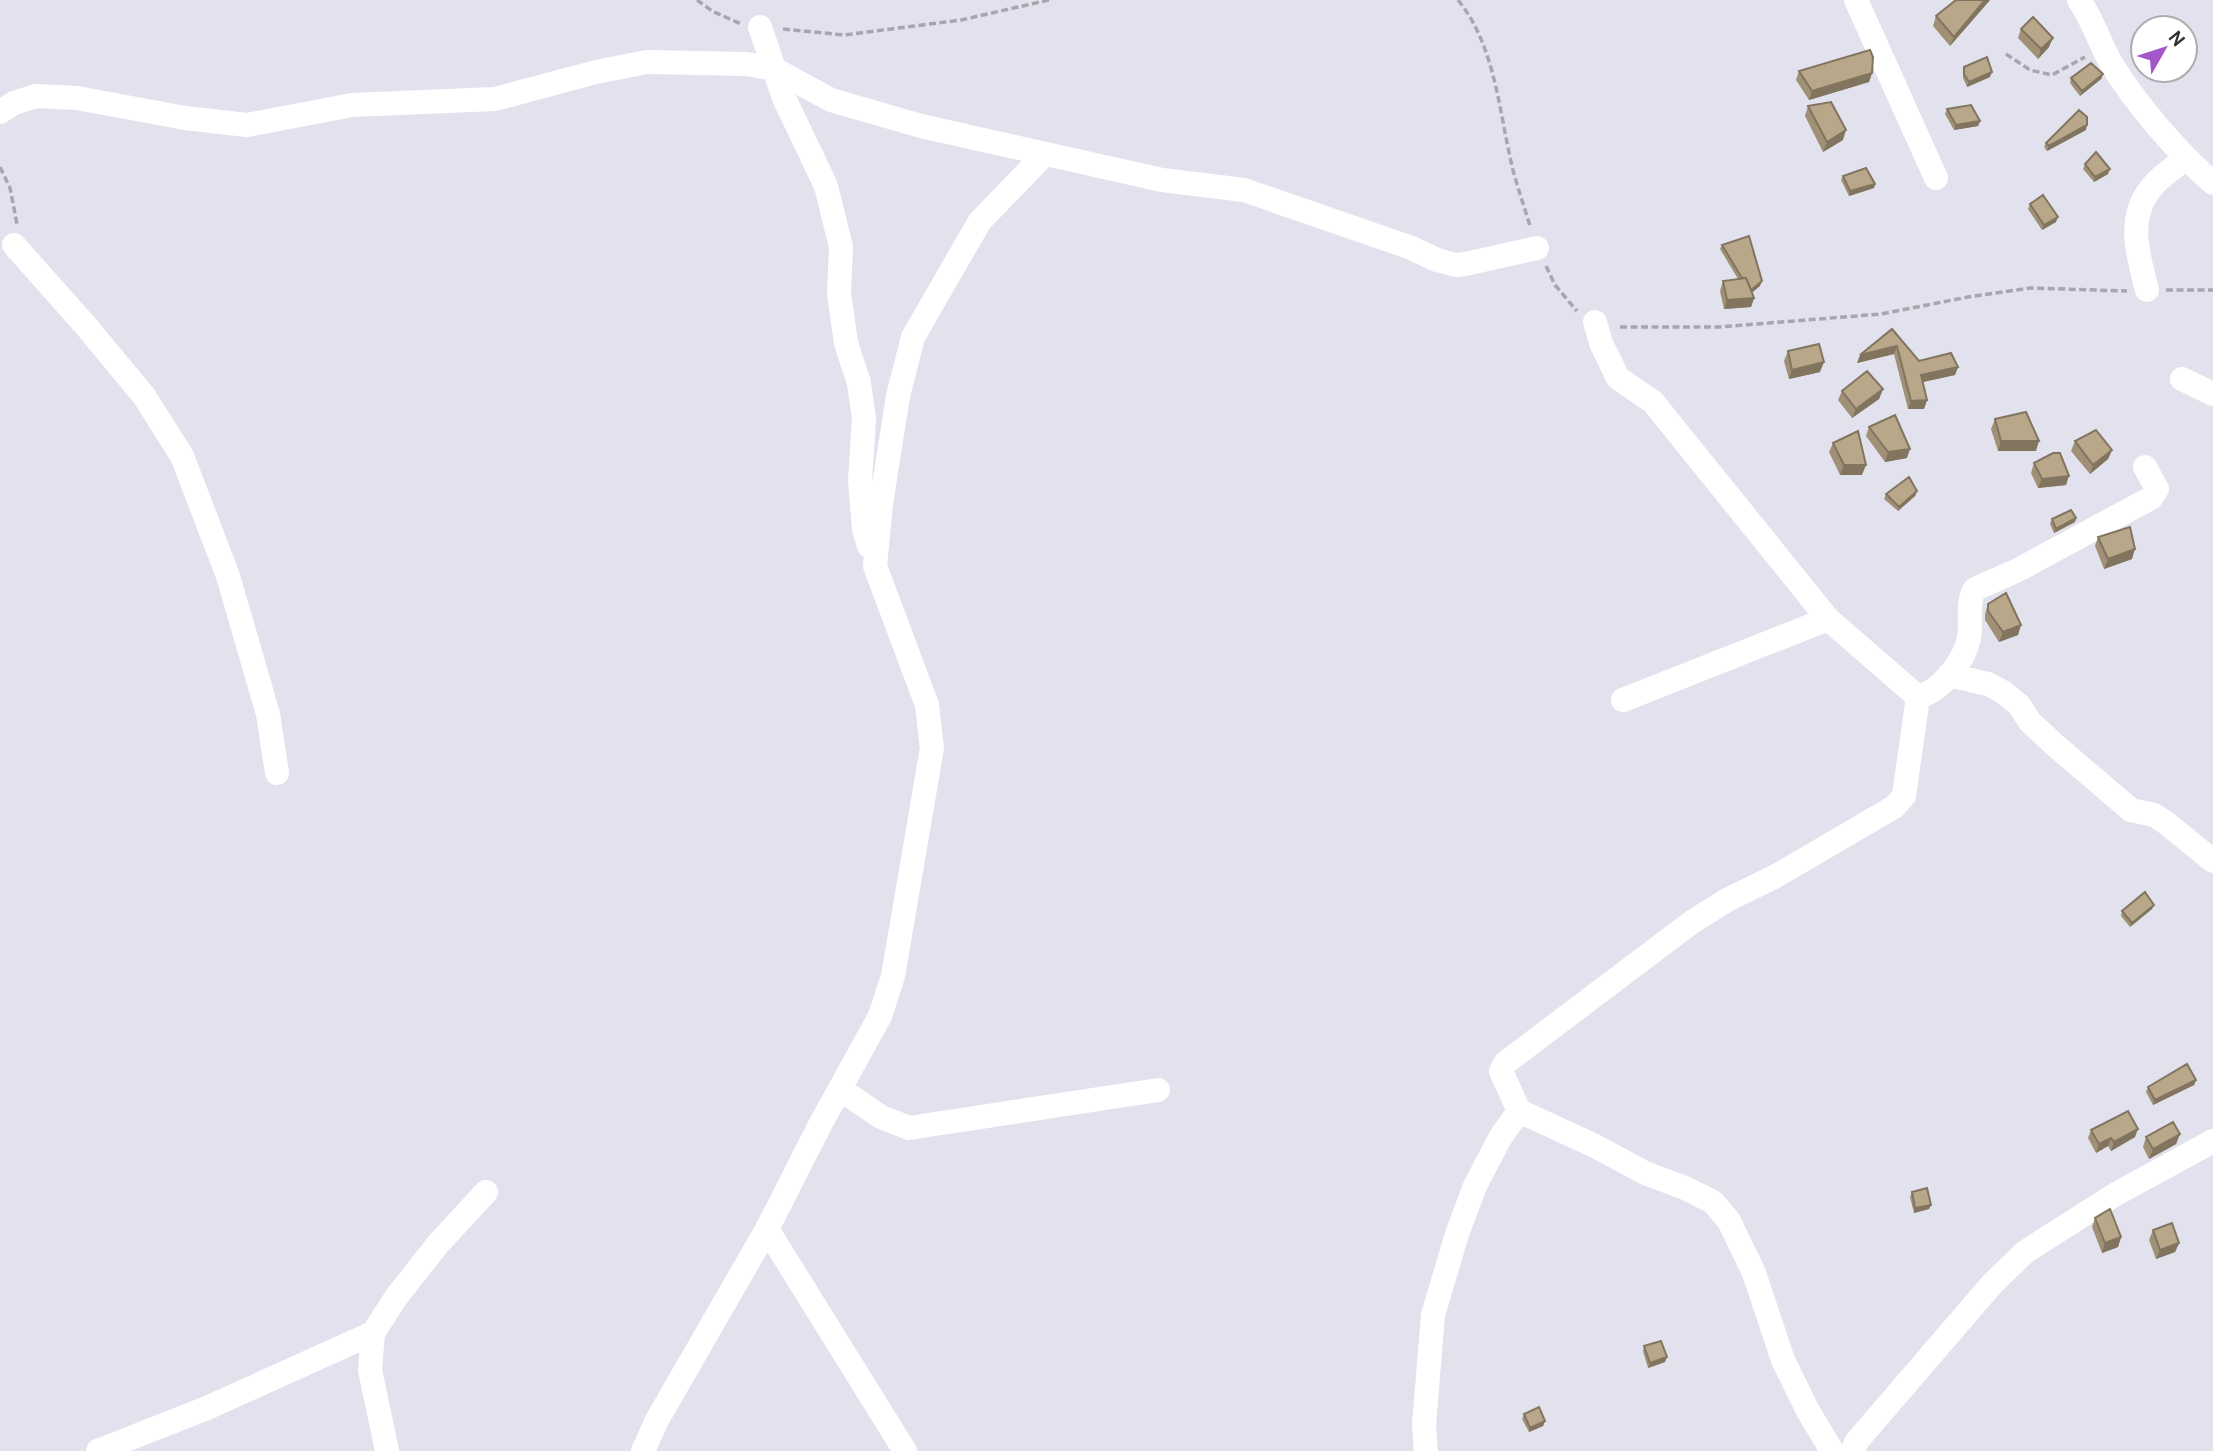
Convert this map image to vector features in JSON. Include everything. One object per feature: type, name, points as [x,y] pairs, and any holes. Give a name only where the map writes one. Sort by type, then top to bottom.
[{"type":"street","points":[[1856,0],[1936,178]]},
{"type":"street","points":[[2079,0],[2090,15],[2112,64],[2185,159],[2213,183]]},
{"type":"street","points":[[643,1451],[657,1420],[767,1229],[880,1016],[893,976],[932,748],[927,705],[875,566],[864,529],[860,480],[864,419],[859,383],[846,343],[839,293],[841,247],[826,186],[784,97],[760,27]]},
{"type":"street","points":[[0,112],[14,103],[36,96],[77,98],[186,118],[247,125],[352,105],[495,99],[596,72],[647,62],[747,64],[774,68],[831,100],[921,126],[1162,180],[1244,190],[1457,265],[1537,248]]},
{"type":"street","points":[[875,566],[881,504],[898,396],[913,337],[980,221],[1045,154]]},
{"type":"street","points":[[2147,290],[2137,253],[2137,217],[2143,199],[2153,185],[2185,159]]},
{"type":"street","points":[[14,245],[144,396],[182,456],[228,576],[268,714],[277,773]]},
{"type":"street","points":[[1595,322],[1601,343],[1618,378],[1653,402],[1828,619],[1917,697]]},
{"type":"street","points":[[2182,379],[2213,394]]},
{"type":"street","points":[[1917,697],[1930,694],[1949,675],[1962,655],[1969,638],[1970,602],[1975,589],[2018,570],[2151,498],[2157,489],[2145,467]]},
{"type":"street","points":[[1623,699],[1828,619]]},
{"type":"street","points":[[1949,675],[1988,684],[2003,692],[2019,705],[2031,722],[2056,746],[2132,810],[2165,822],[2213,861]]},
{"type":"street","points":[[1832,1451],[1808,1411],[1783,1360],[1754,1273],[1729,1221],[1713,1202],[1645,1173],[1595,1146],[1519,1111],[1501,1071],[1505,1063],[1692,922],[1894,807],[1904,796],[1906,789],[1917,697]]},
{"type":"street","points":[[840,1089],[881,1117],[908,1128],[1158,1090]]},
{"type":"street","points":[[1426,1451],[1424,1425],[1433,1315],[1457,1234],[1475,1186],[1500,1138],[1519,1111]]},
{"type":"street","points":[[1852,1451],[1857,1441],[1992,1284],[2025,1252],[2116,1194],[2213,1141]]},
{"type":"street","points":[[387,1451],[370,1370],[373,1333],[397,1296],[438,1244],[486,1192]]},
{"type":"street","points":[[767,1229],[905,1451]]},
{"type":"street","points":[[98,1451],[207,1408],[373,1333]]},
{"type":"path","points":[[697,0],[712,11],[745,26],[844,35],[961,20],[1049,0]]},
{"type":"path","points":[[1458,0],[1469,13],[1493,72],[1514,175],[1537,248],[1555,285],[1567,301],[1582,315],[1595,322],[1620,327],[1719,327],[1881,314],[2030,288],[2077,288],[2112,292],[2213,290]]},
{"type":"path","points":[[2006,54],[2030,70],[2053,75],[2089,54]]},
{"type":"path","points":[[0,167],[16,209],[18,226],[14,245]]},
{"type":"building","points":[[1956,0],[1985,0],[1954,37],[1936,16]]},
{"type":"building","points":[[2033,17],[2053,38],[2041,49],[2021,29]]},
{"type":"building","points":[[1870,50],[1873,57],[1872,73],[1812,91],[1799,71]]},
{"type":"building","points":[[1987,57],[1992,72],[1969,82],[1964,74],[1964,67]]},
{"type":"building","points":[[2091,63],[2103,74],[2082,91],[2071,78]]},
{"type":"building","points":[[1831,102],[1846,130],[1827,142],[1808,106]]},
{"type":"building","points":[[1971,105],[1980,121],[1956,125],[1947,109]]},
{"type":"building","points":[[2079,110],[2087,117],[2087,125],[2049,146],[2046,143]]},
{"type":"building","points":[[2096,152],[2110,169],[2095,177],[2085,164]]},
{"type":"building","points":[[1866,168],[1875,184],[1850,191],[1843,176]]},
{"type":"building","points":[[2043,195],[2058,217],[2044,225],[2030,204]]},
{"type":"building","points":[[1749,236],[1762,281],[1751,290],[1746,278],[1742,278],[1722,245]]},
{"type":"building","points":[[1746,278],[1754,298],[1727,300],[1723,281]]},
{"type":"building","points":[[1892,329],[1919,361],[1951,353],[1958,367],[1921,375],[1927,400],[1911,401],[1897,346],[1860,355]]},
{"type":"building","points":[[1819,344],[1824,362],[1792,370],[1788,351]]},
{"type":"building","points":[[1867,371],[1883,389],[1856,409],[1842,391]]},
{"type":"building","points":[[2026,412],[2039,441],[2001,441],[1995,419]]},
{"type":"building","points":[[1895,415],[1910,449],[1888,452],[1869,427]]},
{"type":"building","points":[[2096,430],[2112,450],[2093,465],[2075,441]]},
{"type":"building","points":[[1858,431],[1866,465],[1844,465],[1833,443]]},
{"type":"building","points":[[2053,453],[2060,453],[2069,476],[2042,479],[2034,463]]},
{"type":"building","points":[[1909,477],[1917,491],[1899,507],[1886,494]]},
{"type":"building","points":[[2071,510],[2076,518],[2056,529],[2052,519]]},
{"type":"building","points":[[2130,527],[2135,549],[2108,559],[2098,537]]},
{"type":"building","points":[[2006,593],[2021,625],[2003,632],[1988,611],[1988,604]]},
{"type":"building","points":[[2145,892],[2154,905],[2132,923],[2122,911]]},
{"type":"building","points":[[2187,1064],[2196,1080],[2155,1100],[2148,1087]]},
{"type":"building","points":[[2128,1111],[2138,1129],[2114,1142],[2111,1138],[2099,1144],[2091,1130]]},
{"type":"building","points":[[2173,1122],[2180,1134],[2153,1149],[2146,1137]]},
{"type":"building","points":[[1927,1188],[1931,1205],[1915,1208],[1912,1192]]},
{"type":"building","points":[[2110,1209],[2121,1237],[2105,1243],[2095,1218]]},
{"type":"building","points":[[2172,1223],[2179,1243],[2160,1250],[2153,1230]]},
{"type":"building","points":[[1661,1341],[1667,1357],[1650,1363],[1644,1346]]},
{"type":"building","points":[[1539,1407],[1545,1421],[1530,1428],[1524,1414]]}]
